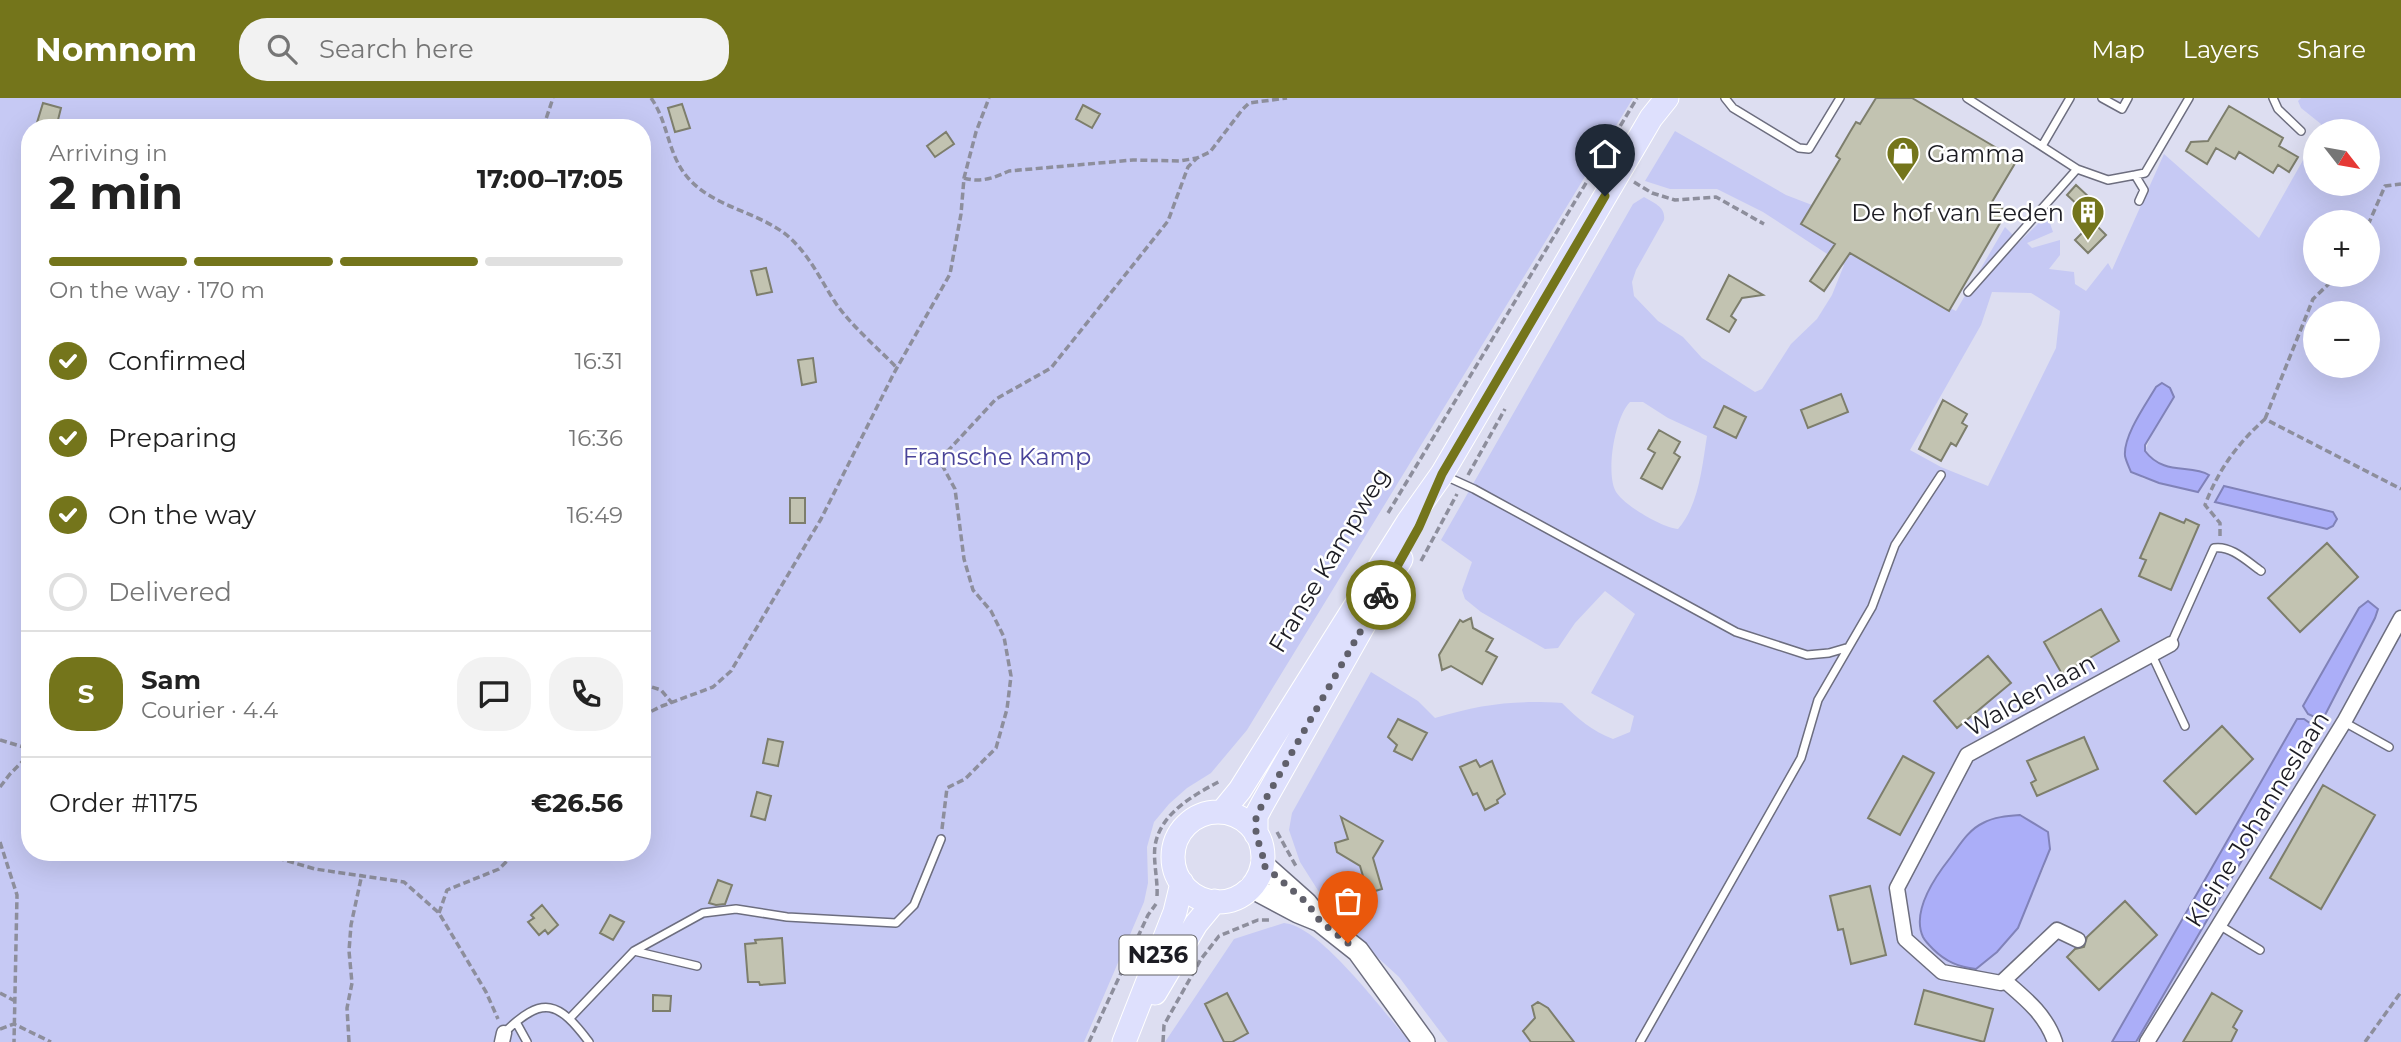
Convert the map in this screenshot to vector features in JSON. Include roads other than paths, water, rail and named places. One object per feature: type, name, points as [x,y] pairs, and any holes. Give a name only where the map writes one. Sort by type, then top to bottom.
[{"type":"main road","name":"Franse Kampweg","points":[[1222,812],[1240,790],[1408,522],[1442,474],[1655,108],[1667,98]]},
{"type":"main road","name":"Franse Kampweg","points":[[1266,832],[1256,816],[1419,527],[1442,474]]},
{"type":"main road","name":"N236","points":[[1128,1035],[1175,912],[1182,883],[1174,863],[1178,836],[1186,825],[1198,817],[1211,812],[1222,812]]},
{"type":"main road","points":[[1182,883],[1197,896],[1226,901],[1240,896],[1251,887],[1260,873],[1266,832],[1251,826],[1238,816],[1222,812]]},
{"type":"main road","points":[[1262,864],[1307,903],[1320,921],[1358,951],[1424,1042]]},
{"type":"main road","points":[[1251,887],[1320,921]]},
{"type":"main road","name":"N236","points":[[1128,1035],[1196,923],[1215,901]]},
{"type":"street","name":"Kleine Johanneslaan","points":[[2147,1042],[2344,722],[2401,618]]},
{"type":"street","name":"Waldenlaan","points":[[2005,981],[2001,984],[1942,972],[1905,939],[1897,888],[1967,755],[2171,644]]},
{"type":"street","points":[[2055,1042],[2035,1007],[2005,981],[2057,930],[2078,940]]},
{"type":"lane","points":[[1725,98],[1733,108],[1799,148],[1809,149],[1840,98]]},
{"type":"lane","points":[[1967,98],[2077,169],[2108,180],[2145,173],[2189,98]]},
{"type":"lane","points":[[2042,146],[2070,98]]},
{"type":"lane","points":[[2102,98],[2122,109],[2129,98]]},
{"type":"lane","points":[[2273,98],[2278,109],[2301,131]]},
{"type":"lane","points":[[1968,292],[2077,169]]},
{"type":"lane","points":[[2135,175],[2144,190],[2139,201]]},
{"type":"lane","points":[[1442,474],[1736,632],[1807,655],[1847,648]]},
{"type":"lane","points":[[1640,1042],[1801,758],[1818,701],[1872,607],[1895,545],[1941,475]]},
{"type":"lane","points":[[2171,644],[2214,548],[2232,551],[2260,571]]},
{"type":"lane","points":[[2152,654],[2185,726]]},
{"type":"lane","points":[[2344,722],[2389,747]]},
{"type":"lane","points":[[570,1017],[634,951],[703,913],[736,909],[787,917],[896,923],[914,905],[941,839]]},
{"type":"lane","points":[[2218,924],[2260,950]]},
{"type":"lane","points":[[634,951],[697,966]]},
{"type":"lane","points":[[503,1038],[516,1022],[538,1008],[556,1008],[570,1017],[589,1042]]},
{"type":"lane","points":[[516,1022],[527,1042]]},
{"type":"water","points":[[2162,383],[2170,388],[2174,397],[2145,445],[2145,451],[2160,464],[2209,475],[2198,492],[2159,483],[2131,472],[2126,460],[2125,448],[2131,430],[2156,387]]},
{"type":"water","points":[[2224,486],[2333,512],[2337,519],[2333,526],[2327,529],[2215,502]]},
{"type":"water","points":[[2368,601],[2378,609],[2375,618],[2325,715],[2319,719],[2308,714],[2303,706],[2359,608]]},
{"type":"water","points":[[2297,719],[2304,719],[2314,726],[2315,735],[2136,1042],[2112,1042]]},
{"type":"water","points":[[2020,815],[2048,832],[2050,849],[2018,928],[1997,952],[1976,969],[1953,963],[1938,954],[1923,937],[1920,916],[1926,895],[1944,866],[1973,830],[1992,819]]},
{"type":"place","name":"Gamma","points":[[1903,183]]},
{"type":"place","name":"De hof van Eeden","points":[[2088,242]]},
{"type":"park label","name":"Fransche Kamp","points":[[997,456]]}]
